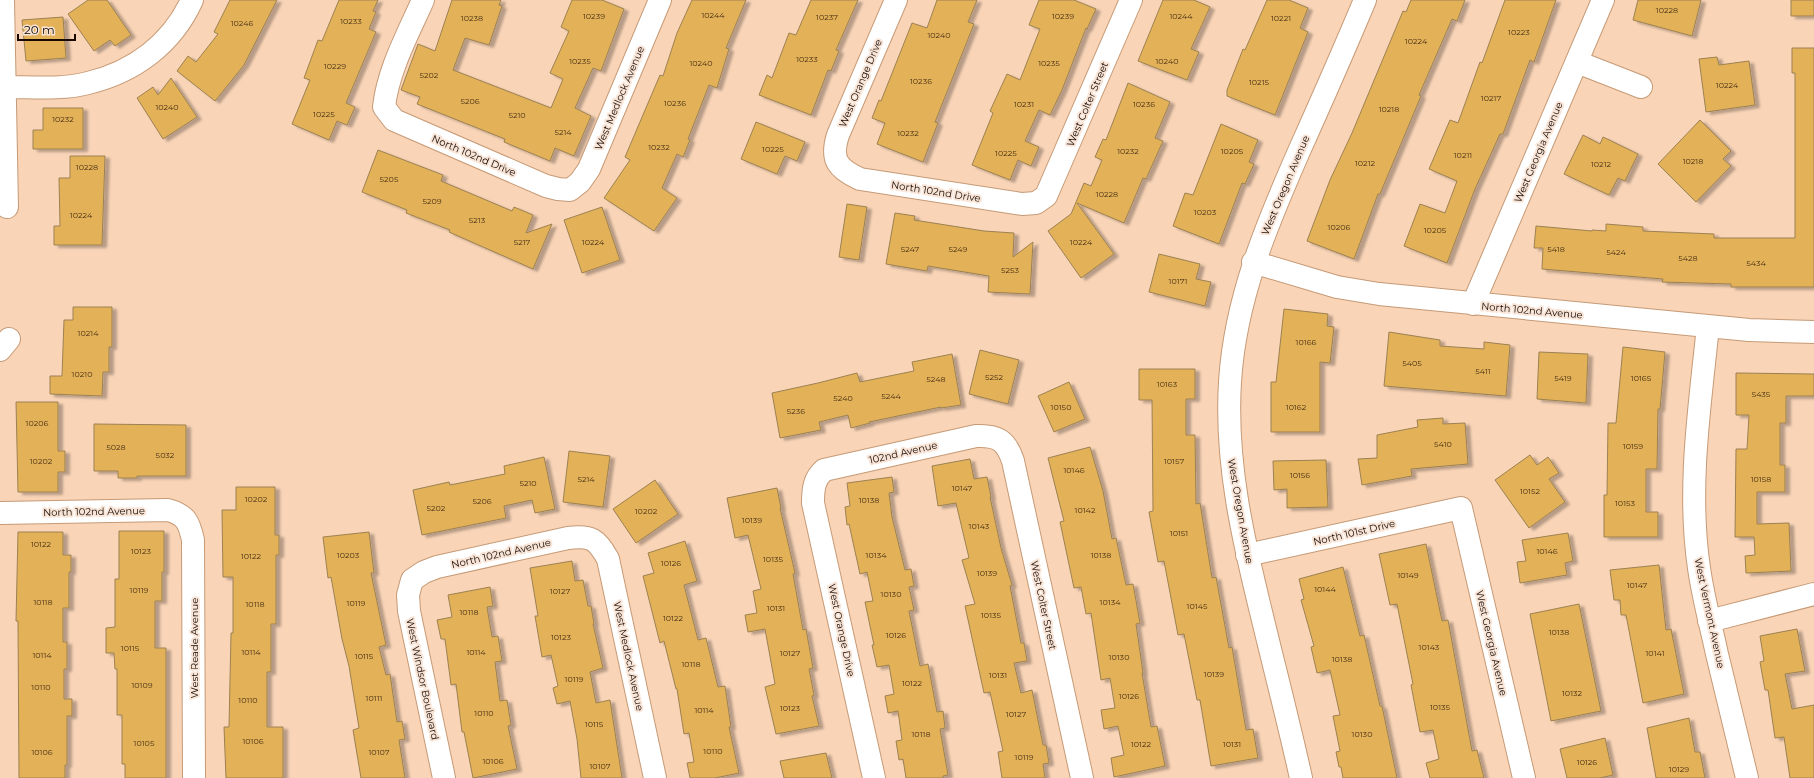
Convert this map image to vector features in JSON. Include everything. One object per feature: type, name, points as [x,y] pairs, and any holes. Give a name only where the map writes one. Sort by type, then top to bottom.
[{"type":"street","points":[[4,0],[8,207]]},
{"type":"street","points":[[5,87],[54,87],[87,84],[123,71],[142,60],[163,43],[179,24],[192,0]]},
{"type":"street","name":"North 102nd Drive","points":[[423,0],[390,76],[386,90],[384,107],[394,120],[546,186],[570,190]]},
{"type":"street","name":"West Medlock Avenue","points":[[570,190],[580,182],[589,169],[660,0]]},
{"type":"street","name":"West Orange Drive","points":[[839,167],[834,146],[896,0]]},
{"type":"street","name":"West Colter Street","points":[[1036,203],[1046,196],[1131,0]]},
{"type":"street","name":"West Oregon Avenue","points":[[1302,778],[1248,555],[1232,466],[1229,423],[1230,382],[1235,341],[1254,262],[1268,222],[1366,0]]},
{"type":"street","name":"West Georgia Avenue","points":[[1473,304],[1603,0]]},
{"type":"street","points":[[1577,62],[1641,87]]},
{"type":"street","name":"North 102nd Drive","points":[[839,167],[845,172],[860,179],[1022,204],[1036,203]]},
{"type":"street","name":"North 102nd Avenue","points":[[1254,262],[1337,287],[1379,294],[1708,326],[1780,332],[1814,332]]},
{"type":"street","name":"West Vermont Avenue","points":[[1708,326],[1699,415],[1695,476],[1695,520],[1699,568],[1747,778]]},
{"type":"street","name":"102nd Avenue","points":[[815,482],[824,470],[976,436],[987,435],[997,437]]},
{"type":"street","name":"West Colter Street","points":[[997,437],[1009,448],[1013,461],[1082,778]]},
{"type":"street","name":"West Orange Drive","points":[[815,482],[813,503],[874,778]]},
{"type":"street","name":"West Georgia Avenue","points":[[1460,508],[1524,778]]},
{"type":"street","name":"North 101st Drive","points":[[1248,555],[1460,508]]},
{"type":"street","name":"North 102nd Avenue","points":[[0,513],[168,510],[179,513],[186,519]]},
{"type":"street","name":"West Reade Avenue","points":[[186,519],[190,527],[193,540],[194,778]]},
{"type":"street","name":"North 102nd Avenue","points":[[412,580],[424,572],[437,567],[568,538],[580,536],[592,538]]},
{"type":"street","name":"West Medlock Avenue","points":[[592,538],[602,549],[608,559],[655,778]]},
{"type":"street","name":"West Windsor Boulevard","points":[[412,580],[408,595],[409,611],[444,778]]},
{"type":"street","points":[[1710,621],[1814,594]]},
{"type":"building","points":[[88,0],[107,0],[131,35],[115,46],[110,40],[94,51],[68,14]]},
{"type":"building","points":[[230,0],[277,0],[244,65],[215,101],[177,71],[188,56],[196,62],[218,34],[214,32]]},
{"type":"building","points":[[339,0],[378,0],[373,11],[376,12],[369,29],[376,32],[346,103],[355,107],[347,125],[337,121],[329,140],[292,124],[310,80],[304,78],[318,40],[322,41]]},
{"type":"building","points":[[452,0],[501,0],[499,5],[502,6],[489,45],[465,38],[453,70],[551,108],[563,79],[550,73],[569,31],[561,27],[572,0],[602,0],[624,9],[601,71],[593,68],[575,108],[591,116],[574,156],[555,148],[550,161],[504,142],[505,139],[417,104],[420,97],[401,90],[418,44],[435,51]]},
{"type":"building","points":[[692,0],[746,0],[726,48],[729,49],[717,88],[709,85],[688,139],[690,140],[683,157],[677,154],[662,188],[677,198],[654,231],[604,198],[630,160],[625,157],[660,75],[663,76],[677,33]]},
{"type":"building","points":[[811,0],[858,0],[836,50],[839,51],[831,71],[828,70],[811,115],[759,95],[767,75],[772,78],[789,33],[796,35]]},
{"type":"building","points":[[937,0],[977,0],[968,22],[974,24],[935,122],[938,123],[923,162],[877,144],[885,123],[872,118],[879,100],[881,101],[912,23],[927,28]]},
{"type":"building","points":[[1039,0],[1074,0],[1096,9],[1087,29],[1086,28],[1062,90],[1050,115],[1039,110],[1025,141],[1039,147],[1031,166],[1018,160],[1010,180],[972,165],[993,113],[990,111],[1007,74],[1020,80],[1040,29],[1029,25]]},
{"type":"building","points":[[1163,0],[1194,0],[1210,7],[1191,49],[1199,52],[1187,80],[1138,61]]},
{"type":"building","points":[[1267,0],[1289,0],[1308,8],[1300,28],[1308,32],[1275,115],[1227,96],[1227,90],[1243,49],[1245,50]]},
{"type":"building","points":[[1411,0],[1465,0],[1457,21],[1452,19],[1419,95],[1421,96],[1380,194],[1378,194],[1354,259],[1307,241],[1330,180],[1352,133],[1403,11],[1406,12]]},
{"type":"building","points":[[1505,0],[1556,0],[1534,62],[1530,60],[1503,134],[1500,134],[1475,189],[1447,263],[1404,246],[1420,204],[1445,213],[1457,181],[1429,169],[1450,120],[1458,123],[1480,62],[1482,63]]},
{"type":"building","points":[[1638,0],[1701,0],[1692,36],[1633,20]]},
{"type":"building","points":[[1791,0],[1814,0],[1814,16],[1791,16]]},
{"type":"building","points":[[63,17],[66,58],[26,61],[22,20]]},
{"type":"building","points":[[1792,48],[1814,48],[1814,287],[1731,287],[1731,284],[1662,282],[1663,279],[1542,269],[1543,248],[1534,248],[1536,226],[1606,231],[1606,224],[1643,227],[1643,231],[1714,234],[1714,238],[1795,238],[1795,73],[1792,73]]},
{"type":"building","points":[[1717,57],[1719,65],[1749,61],[1755,105],[1706,112],[1699,59]]},
{"type":"building","points":[[171,78],[197,117],[163,139],[137,98],[153,87],[158,95]]},
{"type":"building","points":[[1128,83],[1170,102],[1155,138],[1163,141],[1146,179],[1143,178],[1124,223],[1077,203],[1114,254],[1081,278],[1048,231],[1071,214],[1084,183],[1091,186],[1102,160],[1095,157],[1103,139],[1106,140]]},
{"type":"building","points":[[43,108],[83,108],[83,149],[33,149],[33,130],[43,130]]},
{"type":"building","points":[[1700,120],[1731,151],[1723,159],[1731,166],[1696,202],[1658,164]]},
{"type":"building","points":[[756,122],[805,142],[797,161],[785,156],[777,174],[741,159]]},
{"type":"building","points":[[1221,124],[1258,140],[1249,162],[1254,164],[1245,184],[1242,183],[1219,244],[1173,226],[1185,193],[1193,195]]},
{"type":"building","points":[[1583,135],[1600,144],[1603,137],[1638,154],[1625,181],[1618,178],[1609,195],[1564,174]]},
{"type":"building","points":[[378,150],[443,175],[441,181],[512,211],[514,207],[533,215],[526,233],[552,224],[533,269],[449,232],[450,230],[406,213],[407,210],[362,192]]},
{"type":"building","points":[[70,156],[105,156],[102,245],[54,245],[54,226],[60,226],[59,178],[70,178]]},
{"type":"building","points":[[847,204],[867,207],[859,260],[839,257]]},
{"type":"building","points":[[602,207],[620,260],[582,273],[564,220]]},
{"type":"building","points":[[895,213],[915,216],[914,220],[984,231],[1014,233],[1013,257],[1033,242],[1030,294],[988,292],[989,276],[928,266],[927,271],[886,264]]},
{"type":"building","points":[[1159,254],[1200,264],[1196,279],[1211,282],[1205,306],[1149,292]]},
{"type":"building","points":[[73,307],[112,307],[112,347],[109,347],[109,372],[103,372],[102,396],[50,394],[50,376],[62,376],[64,320],[73,320]]},
{"type":"building","points":[[1284,309],[1328,314],[1327,326],[1334,327],[1330,363],[1320,362],[1320,432],[1271,432],[1271,382],[1276,382]]},
{"type":"building","points":[[1389,332],[1440,340],[1440,346],[1484,349],[1484,342],[1510,345],[1506,396],[1384,386]]},
{"type":"building","points":[[1623,347],[1665,352],[1660,409],[1658,409],[1657,469],[1646,469],[1646,512],[1658,512],[1658,537],[1604,537],[1604,495],[1607,495],[1608,423],[1616,423]]},
{"type":"building","points":[[980,350],[1019,360],[1008,404],[969,394]]},
{"type":"building","points":[[1539,352],[1588,354],[1586,403],[1537,399]]},
{"type":"building","points":[[952,354],[961,405],[941,407],[869,422],[870,423],[851,428],[848,415],[819,422],[821,430],[780,438],[772,393],[857,373],[860,382],[914,371],[912,362]]},
{"type":"building","points":[[1139,369],[1195,369],[1195,399],[1186,399],[1186,435],[1195,435],[1196,504],[1200,503],[1212,578],[1216,577],[1229,648],[1232,647],[1246,730],[1253,729],[1258,758],[1211,766],[1200,700],[1197,700],[1184,634],[1178,635],[1164,561],[1158,562],[1149,512],[1153,511],[1152,400],[1139,400]]},
{"type":"building","points":[[1736,373],[1814,374],[1814,396],[1786,396],[1786,423],[1780,423],[1780,465],[1785,465],[1785,492],[1757,492],[1757,524],[1789,523],[1791,571],[1746,573],[1745,556],[1755,555],[1754,537],[1735,537],[1736,449],[1747,449],[1749,415],[1736,415]]},
{"type":"building","points":[[1069,382],[1085,419],[1054,432],[1038,396]]},
{"type":"building","points":[[16,402],[58,402],[58,451],[65,451],[65,472],[58,472],[58,492],[18,492]]},
{"type":"building","points":[[1443,418],[1443,424],[1465,423],[1468,464],[1411,469],[1412,476],[1362,485],[1358,459],[1377,458],[1377,435],[1418,427],[1417,420]]},
{"type":"building","points":[[94,424],[186,425],[186,476],[137,476],[137,478],[118,478],[118,471],[94,471]]},
{"type":"building","points":[[1090,447],[1103,491],[1112,539],[1116,538],[1126,585],[1133,584],[1140,623],[1136,624],[1142,673],[1151,727],[1157,726],[1165,766],[1114,777],[1111,758],[1124,755],[1118,726],[1104,729],[1101,710],[1115,708],[1110,678],[1101,680],[1091,613],[1086,614],[1081,587],[1074,588],[1060,522],[1064,521],[1048,458]]},
{"type":"building","points":[[569,451],[610,456],[603,507],[563,502]]},
{"type":"building","points":[[1530,455],[1537,465],[1548,457],[1559,473],[1549,479],[1565,502],[1529,528],[1495,480]]},
{"type":"building","points":[[544,457],[555,509],[535,513],[532,500],[504,506],[506,518],[422,535],[413,490],[449,482],[450,485],[505,474],[504,466]]},
{"type":"building","points":[[970,459],[974,479],[987,477],[1001,548],[1012,585],[1010,586],[1021,643],[1024,643],[1027,661],[1014,663],[1021,693],[1032,690],[1043,745],[1046,745],[1049,763],[1043,764],[1045,778],[1002,778],[998,752],[1003,751],[990,692],[984,693],[965,606],[975,604],[962,560],[969,558],[956,503],[938,506],[932,466]]},
{"type":"building","points":[[1326,460],[1328,507],[1287,508],[1287,489],[1274,490],[1273,461]]},
{"type":"building","points":[[892,477],[894,492],[889,493],[892,517],[905,570],[911,569],[914,586],[909,587],[914,610],[909,611],[920,666],[928,664],[937,712],[943,711],[945,728],[940,729],[948,775],[943,776],[943,778],[906,778],[903,759],[899,760],[896,741],[902,740],[898,711],[888,713],[885,696],[894,694],[889,665],[877,667],[865,602],[873,601],[867,572],[860,574],[849,524],[847,525],[845,507],[850,506],[847,483]]},
{"type":"building","points":[[655,480],[678,514],[636,543],[613,509]]},
{"type":"building","points":[[236,487],[275,487],[275,535],[279,535],[279,555],[276,555],[276,624],[271,624],[271,672],[267,672],[267,727],[283,727],[283,778],[226,778],[224,727],[229,727],[231,633],[233,633],[233,577],[223,577],[222,510],[236,510]]},
{"type":"building","points":[[777,488],[780,508],[795,573],[793,574],[803,630],[806,629],[813,668],[809,669],[814,695],[812,696],[819,726],[776,734],[765,687],[775,684],[765,629],[748,632],[745,615],[757,613],[753,591],[761,589],[748,535],[735,538],[727,498]]},
{"type":"building","points":[[119,531],[164,531],[162,601],[155,601],[155,648],[166,648],[166,778],[125,778],[125,764],[122,764],[122,715],[117,715],[117,669],[115,669],[114,653],[106,653],[106,628],[115,627],[115,579],[119,579]]},
{"type":"building","points":[[18,532],[63,532],[63,555],[71,555],[71,572],[69,572],[69,608],[63,608],[63,642],[67,642],[67,669],[64,669],[64,699],[72,699],[72,716],[67,716],[67,765],[65,765],[65,778],[19,778],[18,621],[16,621]]},
{"type":"building","points":[[369,532],[374,573],[371,573],[386,645],[379,647],[386,675],[390,674],[397,722],[402,721],[405,739],[399,740],[405,778],[361,778],[353,730],[359,728],[349,666],[342,639],[331,577],[328,578],[323,537]]},
{"type":"building","points":[[1568,533],[1573,561],[1565,563],[1567,575],[1520,583],[1517,562],[1526,561],[1522,540]]},
{"type":"building","points":[[685,541],[697,581],[684,585],[698,640],[706,638],[718,687],[725,686],[731,727],[729,727],[739,773],[715,778],[690,778],[687,763],[694,762],[689,733],[684,734],[677,689],[664,641],[660,643],[643,576],[654,573],[648,553]]},
{"type":"building","points":[[1426,544],[1442,621],[1448,620],[1472,751],[1477,750],[1484,778],[1430,778],[1426,763],[1439,759],[1433,730],[1420,732],[1411,685],[1413,684],[1397,604],[1390,605],[1379,554]]},
{"type":"building","points":[[572,561],[575,581],[583,580],[588,606],[591,606],[593,624],[603,668],[590,672],[596,703],[610,700],[622,778],[581,778],[577,739],[570,701],[557,704],[553,688],[558,686],[551,655],[542,657],[535,616],[538,616],[530,568]]},
{"type":"building","points":[[1659,565],[1666,630],[1671,629],[1684,694],[1643,703],[1626,615],[1621,615],[1620,600],[1614,600],[1610,570]]},
{"type":"building","points":[[1343,567],[1360,636],[1364,635],[1380,706],[1382,706],[1397,778],[1343,778],[1341,767],[1339,767],[1336,752],[1340,751],[1333,716],[1340,715],[1330,670],[1317,673],[1311,647],[1314,646],[1301,600],[1304,599],[1299,579]]},
{"type":"building","points":[[490,587],[493,606],[487,607],[492,637],[498,636],[502,661],[495,662],[500,701],[507,700],[511,725],[508,726],[517,769],[473,778],[464,732],[462,732],[456,684],[451,685],[445,639],[441,639],[437,620],[452,617],[448,595]]},
{"type":"building","points":[[1579,604],[1601,711],[1551,721],[1530,614]]},
{"type":"building","points":[[1797,629],[1805,671],[1785,674],[1792,709],[1814,705],[1814,778],[1790,778],[1784,737],[1775,738],[1768,690],[1765,690],[1760,662],[1764,661],[1760,636]]},
{"type":"building","points":[[1689,718],[1695,752],[1700,752],[1705,778],[1656,778],[1647,728]]},
{"type":"building","points":[[1605,738],[1613,775],[1600,778],[1567,778],[1560,749]]},
{"type":"building","points":[[826,753],[832,778],[784,778],[780,761]]}]
